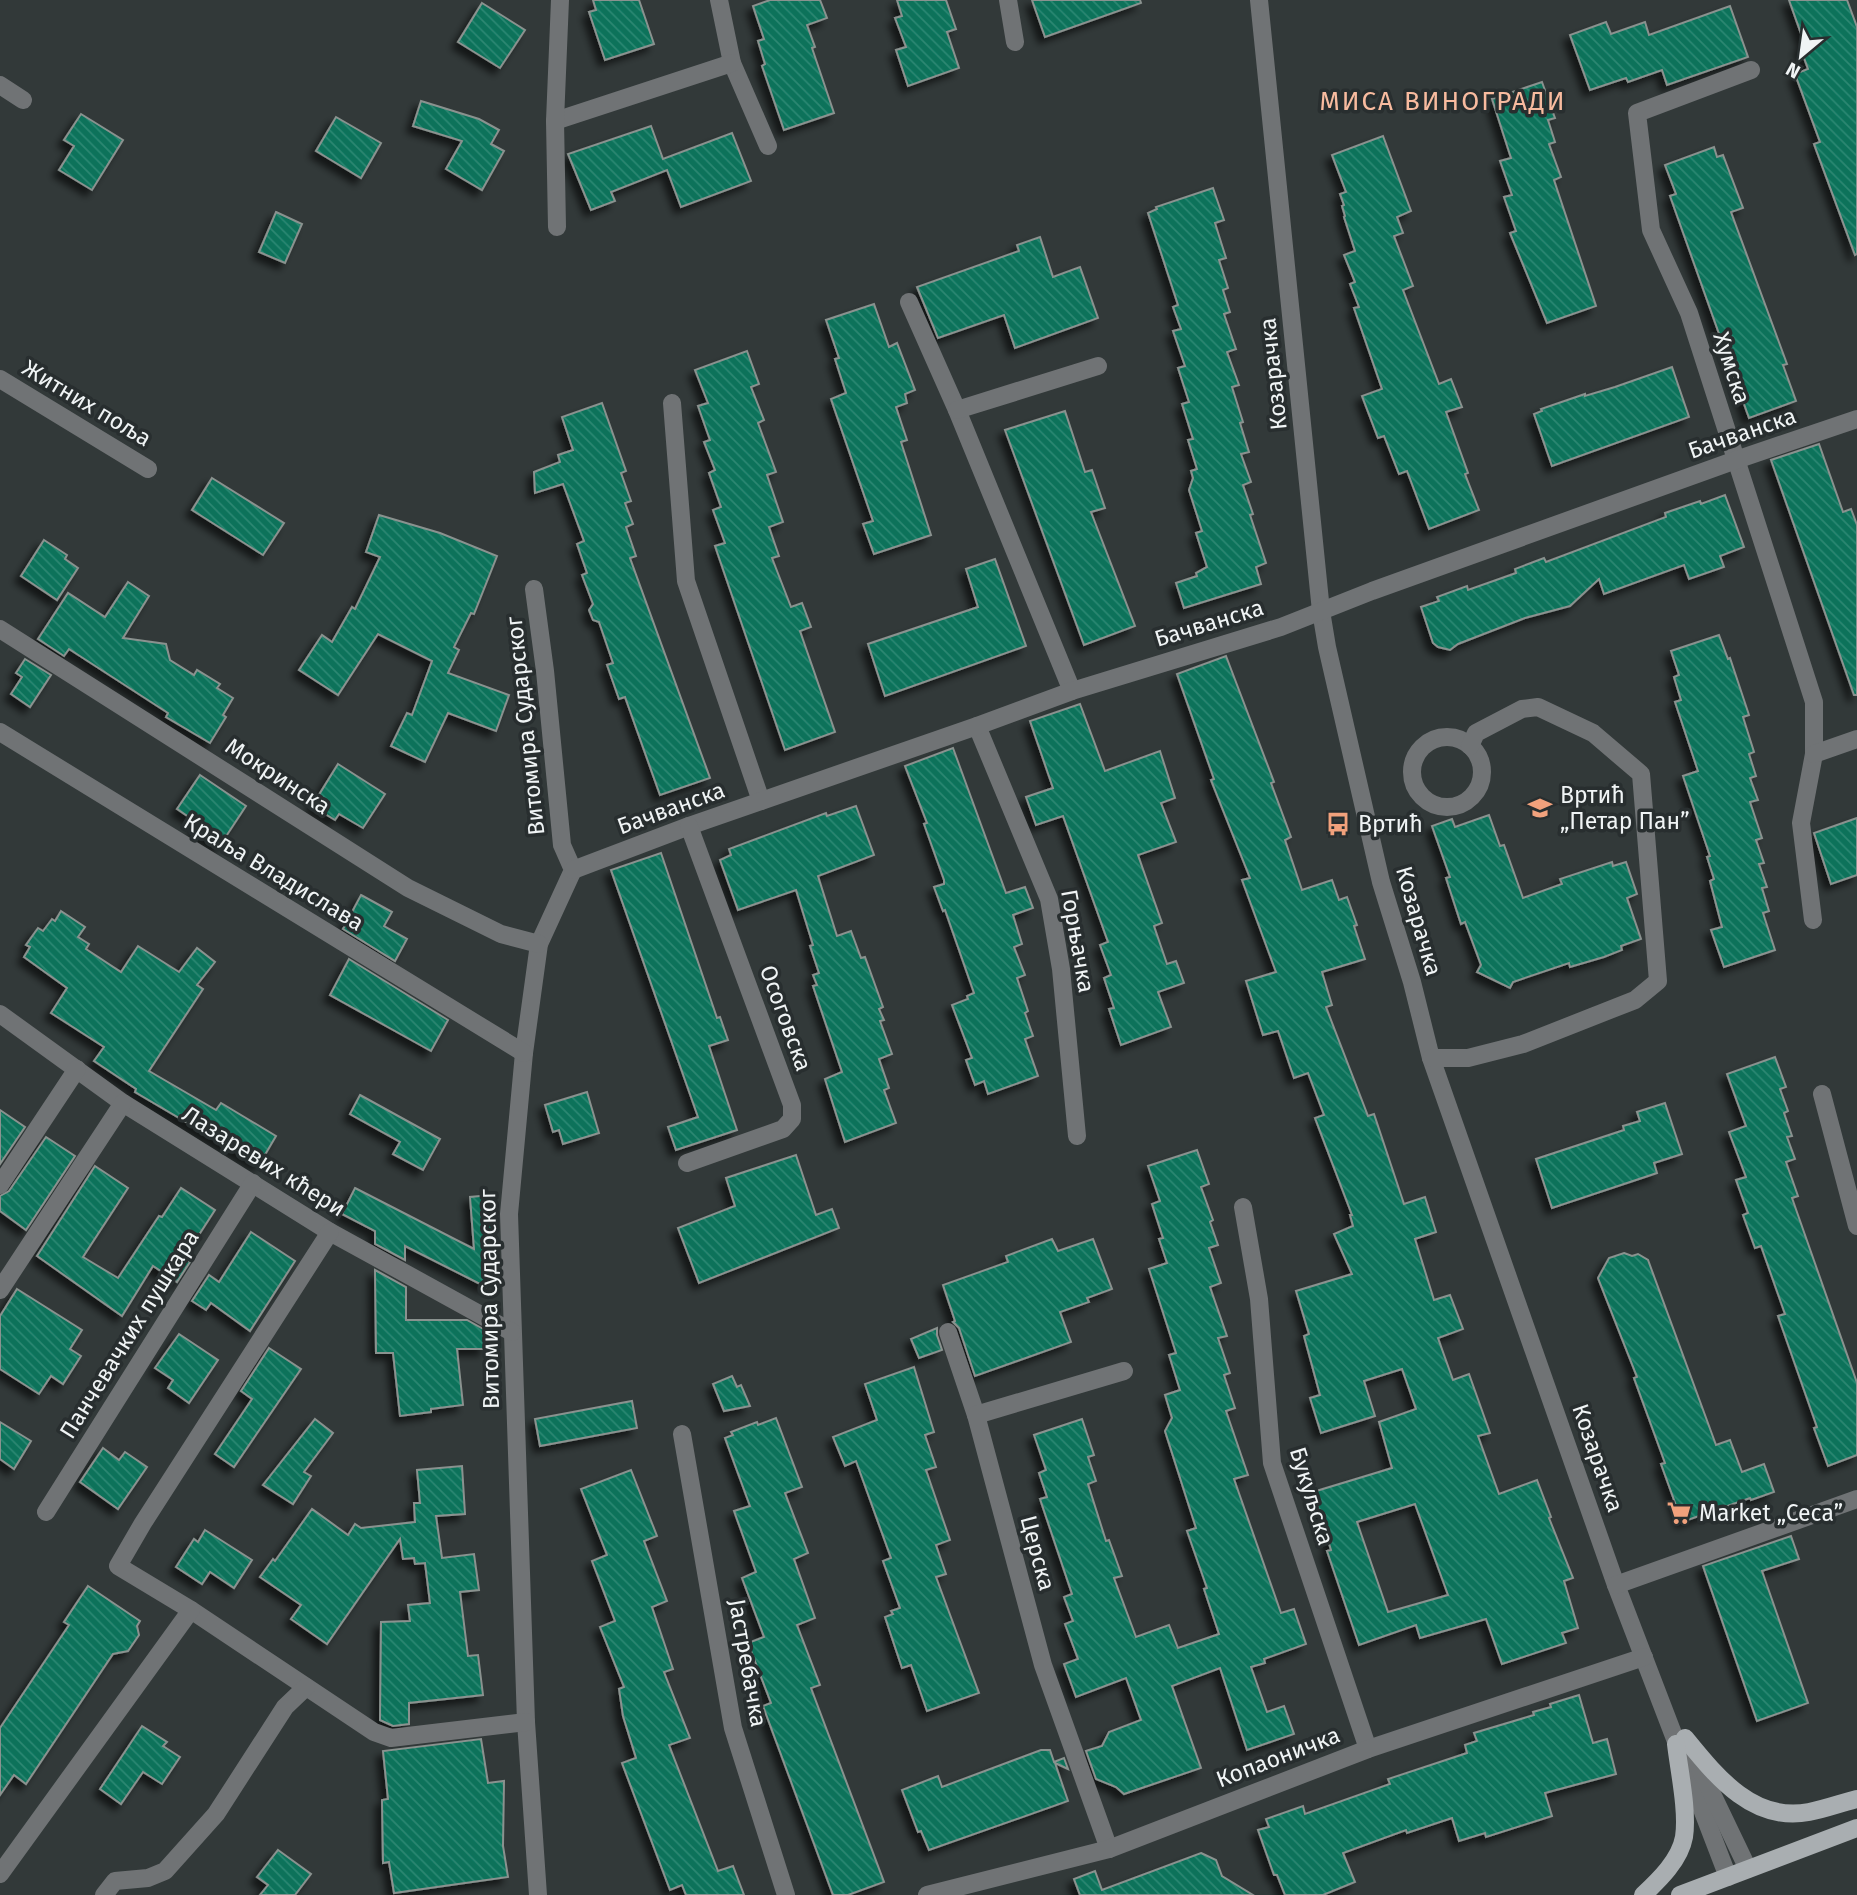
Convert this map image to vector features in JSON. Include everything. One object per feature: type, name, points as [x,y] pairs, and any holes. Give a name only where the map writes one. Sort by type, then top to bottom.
[{"type":"main road","points":[[1680,1741],[1736,1793],[1764,1808],[1808,1813],[1857,1799]]},
{"type":"main road","points":[[1643,1895],[1671,1865],[1684,1837],[1680,1741]]},
{"type":"main road","points":[[1680,1895],[1857,1828]]},
{"type":"street","points":[[557,227],[555,121],[559,0]]},
{"type":"street","points":[[719,0],[732,63],[768,146]]},
{"type":"street","points":[[1009,0],[1015,42]]},
{"type":"street","name":"Козарачка","points":[[1259,0],[1321,611],[1381,882],[1412,982],[1431,1058],[1616,1585],[1680,1741],[1728,1877]]},
{"type":"street","points":[[555,121],[732,63]]},
{"type":"street","name":"Хумска","points":[[1751,70],[1637,113],[1651,230],[1689,313],[1814,702],[1814,754],[1801,822],[1813,920]]},
{"type":"street","points":[[0,85],[23,100]]},
{"type":"street","points":[[909,302],[957,410],[1072,691]]},
{"type":"street","points":[[957,410],[1098,366]]},
{"type":"street","name":"Житних поља","points":[[0,379],[148,469]]},
{"type":"street","points":[[672,403],[686,582],[761,801]]},
{"type":"street","name":"Бачванска","points":[[573,870],[689,826],[1072,691],[1260,634],[1736,460],[1857,419]]},
{"type":"street","name":"Витомира Сударског","points":[[534,589],[562,845],[573,870],[540,944],[524,1053],[509,1214],[526,1722],[538,1895]]},
{"type":"street","name":"Мокринска","points":[[0,629],[408,888],[501,934],[540,944]]},
{"type":"street","points":[[1431,1058],[1468,1058],[1523,1044],[1635,1000],[1658,981],[1641,774],[1592,733],[1538,707],[1522,709],[1476,733],[1470,746]]},
{"type":"street","name":"Горњачка","points":[[977,726],[1049,899],[1061,969],[1077,1136]]},
{"type":"street","name":"Краља Владислава","points":[[0,732],[524,1053]]},
{"type":"street","points":[[1449,737],[1470,746],[1478,755],[1483,777],[1473,797],[1464,804],[1452,807],[1430,803],[1415,786],[1412,775],[1419,752],[1437,738],[1449,737]]},
{"type":"street","points":[[1814,754],[1857,739]]},
{"type":"street","name":"Осоговска","points":[[687,1163],[783,1129],[792,1119],[792,1105],[689,826]]},
{"type":"street","name":"Лазаревих кћери","points":[[0,1014],[123,1103],[330,1232],[512,1332]]},
{"type":"street","points":[[0,1185],[77,1069]]},
{"type":"street","points":[[1822,1094],[1857,1226]]},
{"type":"street","points":[[0,1290],[123,1103]]},
{"type":"street","name":"Панчевачких пушкара","points":[[46,1512],[253,1183]]},
{"type":"street","name":"Букуљска","points":[[1243,1207],[1259,1298],[1272,1463],[1368,1749]]},
{"type":"street","points":[[330,1232],[118,1566],[191,1610],[374,1732],[390,1738],[526,1722]]},
{"type":"street","name":"Церска","points":[[948,1332],[976,1415],[1042,1665],[1109,1849]]},
{"type":"street","points":[[976,1415],[1124,1371]]},
{"type":"street","name":"Јастребачка","points":[[682,1434],[733,1728],[786,1895]]},
{"type":"street","points":[[1616,1585],[1857,1499]]},
{"type":"street","points":[[0,1874],[191,1610]]},
{"type":"street","name":"Копаоничка","points":[[927,1895],[1109,1849],[1368,1749],[1644,1657]]},
{"type":"street","points":[[104,1895],[115,1881],[148,1878],[165,1871],[216,1814],[285,1707],[306,1687]]},
{"type":"street","name":"Козарачка","points":[[1680,1741],[1707,1780],[1748,1869]]},
{"type":"building","points":[[593,0],[639,0],[654,44],[605,60],[589,12],[596,10]]},
{"type":"building","points":[[770,0],[820,0],[827,18],[807,25],[834,113],[784,130],[762,66],[765,64],[758,41],[764,39],[753,6]]},
{"type":"building","points":[[897,0],[946,0],[956,29],[947,32],[959,68],[908,86],[896,50],[906,47],[895,18],[902,16]]},
{"type":"building","points":[[1032,0],[1140,0],[1141,3],[1045,37]]},
{"type":"building","points":[[1789,0],[1847,0],[1857,27],[1855,255],[1814,144],[1820,142],[1795,74],[1808,69],[1800,47],[1805,45]]},
{"type":"building","points":[[482,3],[525,30],[500,68],[458,42]]},
{"type":"building","points":[[1730,6],[1748,57],[1667,85],[1662,70],[1628,82],[1626,78],[1590,90],[1570,35],[1606,22],[1611,34],[1645,22],[1649,35]]},
{"type":"building","points":[[1542,82],[1555,118],[1548,120],[1555,142],[1549,144],[1561,177],[1554,180],[1596,306],[1547,323],[1510,233],[1516,231],[1504,197],[1512,195],[1500,161],[1511,158],[1492,99]]},
{"type":"building","points":[[421,101],[479,119],[499,130],[491,144],[504,151],[482,190],[446,169],[462,141],[413,126]]},
{"type":"building","points":[[81,114],[123,140],[92,190],[59,170],[74,146],[64,140]]},
{"type":"building","points":[[336,117],[381,143],[361,178],[316,151]]},
{"type":"building","points":[[651,126],[663,159],[732,133],[751,181],[681,207],[667,170],[611,192],[615,201],[591,210],[568,154]]},
{"type":"building","points":[[1383,136],[1411,211],[1397,217],[1403,233],[1394,236],[1413,286],[1403,290],[1439,384],[1451,379],[1462,407],[1446,412],[1479,510],[1429,529],[1407,471],[1399,474],[1384,436],[1378,438],[1362,396],[1382,389],[1354,308],[1359,307],[1350,284],[1355,282],[1344,255],[1355,251],[1340,194],[1346,192],[1332,155]]},
{"type":"building","points":[[1714,147],[1717,157],[1723,155],[1743,208],[1731,212],[1787,364],[1783,365],[1796,401],[1749,418],[1670,196],[1676,194],[1665,165]]},
{"type":"building","points":[[1213,188],[1224,220],[1215,223],[1226,258],[1219,260],[1228,288],[1223,290],[1230,312],[1224,314],[1236,349],[1227,352],[1239,385],[1232,387],[1249,452],[1241,454],[1251,482],[1243,485],[1266,563],[1256,567],[1261,584],[1184,608],[1176,583],[1197,576],[1196,573],[1207,567],[1196,533],[1202,531],[1189,490],[1193,478],[1191,471],[1197,469],[1188,440],[1193,439],[1182,404],[1189,402],[1178,368],[1185,366],[1173,331],[1181,329],[1173,307],[1178,305],[1148,213],[1157,209],[1156,207]]},
{"type":"building","points":[[276,212],[302,224],[285,263],[259,252]]},
{"type":"building","points":[[1040,237],[1053,277],[1080,267],[1098,318],[1015,348],[1004,315],[938,338],[917,287],[1019,251],[1017,245]]},
{"type":"building","points":[[874,304],[889,347],[897,343],[915,390],[905,394],[907,403],[896,407],[907,440],[901,442],[931,535],[874,554],[863,524],[873,521],[831,399],[846,393],[835,359],[839,358],[826,320]]},
{"type":"building","points":[[747,351],[759,384],[751,387],[764,420],[758,423],[776,472],[767,475],[783,522],[769,527],[779,556],[772,558],[791,607],[802,603],[811,627],[800,631],[835,732],[785,750],[715,546],[725,543],[713,510],[721,507],[709,473],[715,470],[704,442],[710,440],[698,406],[708,403],[695,370]]},
{"type":"building","points":[[1672,367],[1689,417],[1552,466],[1534,414],[1585,394],[1615,387]]},
{"type":"building","points":[[602,403],[626,471],[621,473],[631,501],[625,503],[633,524],[626,527],[636,556],[630,558],[710,778],[660,795],[625,697],[619,699],[607,665],[613,663],[599,622],[593,620],[589,610],[593,604],[582,575],[587,573],[577,544],[584,541],[563,484],[535,493],[534,472],[560,462],[558,455],[573,450],[562,417]]},
{"type":"building","points":[[1065,411],[1085,472],[1092,470],[1105,508],[1091,512],[1135,626],[1084,645],[1005,430]]},
{"type":"building","points":[[1819,444],[1843,512],[1851,509],[1857,525],[1857,695],[1854,695],[1771,460]]},
{"type":"building","points":[[212,478],[284,523],[263,555],[192,510]]},
{"type":"building","points":[[1725,495],[1744,547],[1720,556],[1724,567],[1689,579],[1684,565],[1604,594],[1599,579],[1570,606],[1525,618],[1458,644],[1450,650],[1433,643],[1421,607],[1439,601],[1437,597],[1467,586],[1468,590],[1516,573],[1515,569],[1544,558],[1546,562],[1666,517],[1665,513]]},
{"type":"building","points":[[379,515],[440,533],[497,556],[474,614],[471,613],[454,647],[459,650],[448,673],[509,695],[496,731],[448,713],[425,762],[391,746],[407,713],[412,715],[432,661],[378,634],[338,695],[299,670],[322,635],[332,642],[352,607],[355,609],[380,557],[366,552]]},
{"type":"building","points":[[44,540],[67,555],[65,559],[78,568],[57,600],[21,576]]},
{"type":"building","points":[[995,559],[1026,646],[885,696],[868,644],[978,607],[966,569]]},
{"type":"building","points":[[128,582],[149,596],[123,638],[166,644],[170,660],[194,675],[197,670],[220,684],[217,688],[233,698],[223,715],[226,717],[210,743],[166,717],[168,713],[69,649],[64,656],[38,639],[68,593],[105,617]]},
{"type":"building","points":[[1719,635],[1728,659],[1730,658],[1749,715],[1743,717],[1754,752],[1749,754],[1756,776],[1750,778],[1758,800],[1750,802],[1762,838],[1756,840],[1764,863],[1759,864],[1767,887],[1762,888],[1769,911],[1763,913],[1775,950],[1724,967],[1711,930],[1722,927],[1710,881],[1714,879],[1707,857],[1710,856],[1683,776],[1698,771],[1675,702],[1681,700],[1674,677],[1679,675],[1671,651]]},
{"type":"building","points":[[1226,656],[1274,782],[1271,783],[1291,837],[1285,840],[1302,890],[1332,880],[1339,900],[1347,897],[1365,959],[1322,972],[1332,1005],[1326,1007],[1368,1116],[1374,1114],[1404,1204],[1425,1197],[1436,1232],[1415,1239],[1434,1300],[1450,1295],[1463,1329],[1438,1338],[1453,1380],[1469,1374],[1490,1433],[1478,1436],[1499,1494],[1537,1480],[1551,1517],[1549,1518],[1573,1578],[1564,1581],[1578,1628],[1562,1633],[1566,1643],[1502,1664],[1486,1619],[1420,1638],[1416,1625],[1359,1645],[1327,1551],[1331,1550],[1313,1492],[1392,1468],[1379,1422],[1416,1409],[1402,1369],[1364,1381],[1375,1416],[1321,1433],[1310,1398],[1320,1395],[1304,1336],[1309,1334],[1296,1291],[1352,1274],[1334,1234],[1353,1226],[1352,1215],[1315,1118],[1324,1115],[1308,1073],[1294,1078],[1278,1031],[1263,1035],[1246,981],[1276,972],[1242,880],[1250,878],[1211,780],[1214,779],[1177,674]],"holes":[[[1415,1504],[1448,1595],[1388,1612],[1357,1522]]]},
{"type":"building","points":[[25,659],[51,675],[30,707],[11,694],[22,677],[16,673]]},
{"type":"building","points":[[1080,704],[1105,771],[1160,751],[1175,798],[1161,803],[1176,842],[1138,855],[1162,923],[1154,926],[1167,964],[1176,961],[1184,983],[1158,992],[1171,1027],[1121,1045],[1109,1009],[1114,1008],[1104,978],[1111,975],[1100,945],[1108,942],[1063,816],[1036,825],[1026,797],[1053,788],[1030,721]]},
{"type":"building","points":[[953,748],[1006,893],[1025,887],[1033,908],[1013,915],[1022,944],[1014,947],[1025,975],[1017,978],[1033,1036],[1025,1039],[1038,1076],[988,1094],[984,1081],[975,1085],[966,1060],[972,1058],[952,1005],[968,999],[967,996],[974,993],[945,910],[943,911],[934,887],[944,884],[944,880],[924,824],[927,823],[905,766]]},
{"type":"building","points":[[338,764],[385,794],[363,828],[339,814],[335,820],[312,806]]},
{"type":"building","points":[[200,775],[246,806],[219,847],[194,831],[199,824],[177,809]]},
{"type":"building","points":[[856,806],[874,855],[818,876],[837,936],[851,931],[861,958],[865,957],[883,1007],[879,1009],[884,1020],[880,1021],[892,1054],[879,1059],[889,1088],[884,1090],[896,1123],[845,1142],[825,1079],[842,1072],[813,986],[817,985],[813,975],[819,973],[796,890],[738,910],[720,860],[731,855],[729,849],[826,813],[827,816]]},
{"type":"building","points":[[1489,815],[1500,846],[1504,845],[1523,898],[1562,884],[1560,879],[1612,862],[1613,866],[1626,862],[1637,894],[1627,898],[1641,939],[1621,946],[1622,950],[1604,957],[1570,967],[1569,963],[1513,982],[1510,988],[1477,972],[1481,965],[1465,922],[1461,924],[1446,878],[1450,877],[1432,826],[1452,819],[1455,827]]},
{"type":"building","points":[[1857,818],[1857,875],[1831,884],[1814,833]]},
{"type":"building","points":[[661,853],[717,1018],[720,1017],[728,1040],[709,1046],[737,1130],[676,1150],[668,1127],[698,1117],[611,870]]},
{"type":"building","points":[[361,895],[392,912],[384,926],[407,939],[395,961],[343,929]]},
{"type":"building","points":[[61,911],[85,927],[78,937],[89,944],[86,949],[121,972],[138,946],[179,972],[197,948],[215,962],[197,985],[203,989],[149,1071],[216,1110],[221,1103],[276,1136],[259,1165],[135,1092],[136,1089],[94,1061],[104,1047],[51,1013],[67,988],[24,957],[30,947],[26,945],[38,928],[43,931],[52,919],[55,921]]},
{"type":"building","points":[[349,959],[448,1020],[431,1051],[330,995]]},
{"type":"building","points":[[1775,1057],[1786,1087],[1780,1089],[1788,1111],[1784,1113],[1792,1136],[1787,1137],[1795,1159],[1786,1162],[1798,1196],[1792,1198],[1857,1383],[1857,1455],[1828,1466],[1778,1316],[1785,1314],[1761,1246],[1755,1248],[1743,1215],[1748,1213],[1736,1180],[1746,1177],[1729,1132],[1746,1126],[1727,1074]]},
{"type":"building","points":[[587,1092],[599,1133],[563,1144],[559,1130],[553,1132],[545,1105]]},
{"type":"building","points":[[360,1095],[440,1139],[423,1170],[393,1154],[400,1142],[350,1114]]},
{"type":"building","points":[[1665,1103],[1682,1154],[1654,1163],[1657,1173],[1552,1208],[1536,1159],[1624,1130],[1623,1126],[1640,1121],[1637,1112]]},
{"type":"building","points":[[0,1110],[25,1127],[0,1164]]},
{"type":"building","points":[[46,1137],[75,1156],[26,1230],[0,1211],[0,1196],[9,1191]]},
{"type":"building","points":[[1197,1150],[1209,1184],[1201,1187],[1213,1220],[1210,1222],[1218,1245],[1209,1248],[1221,1283],[1210,1287],[1227,1336],[1218,1338],[1230,1373],[1224,1375],[1235,1408],[1226,1411],[1248,1475],[1234,1479],[1281,1613],[1294,1609],[1306,1644],[1264,1659],[1265,1663],[1251,1667],[1267,1712],[1284,1706],[1294,1734],[1247,1750],[1220,1668],[1172,1686],[1201,1768],[1124,1794],[1116,1787],[1096,1779],[1086,1751],[1102,1746],[1109,1732],[1141,1720],[1126,1678],[1076,1697],[1064,1664],[1078,1659],[1065,1624],[1073,1621],[1064,1597],[1072,1594],[1040,1499],[1047,1497],[1039,1473],[1046,1470],[1034,1435],[1082,1419],[1094,1455],[1088,1457],[1096,1481],[1088,1484],[1106,1541],[1109,1540],[1122,1576],[1114,1578],[1136,1637],[1169,1625],[1178,1648],[1219,1634],[1204,1589],[1207,1588],[1187,1531],[1196,1528],[1165,1431],[1172,1418],[1165,1395],[1180,1390],[1169,1355],[1176,1353],[1149,1269],[1167,1263],[1159,1239],[1163,1238],[1152,1204],[1160,1201],[1148,1166]]},
{"type":"building","points":[[796,1155],[816,1215],[832,1209],[839,1228],[699,1283],[678,1228],[735,1206],[726,1178]]},
{"type":"building","points":[[95,1166],[128,1188],[83,1257],[118,1278],[181,1188],[215,1210],[184,1258],[190,1262],[177,1282],[153,1266],[122,1316],[37,1256]]},
{"type":"building","points":[[355,1188],[474,1249],[470,1197],[491,1195],[498,1273],[486,1287],[405,1246],[405,1260],[375,1244],[375,1231],[342,1214]]},
{"type":"building","points":[[251,1232],[295,1261],[250,1331],[211,1303],[206,1310],[192,1301],[209,1275],[219,1282]]},
{"type":"building","points":[[1052,1239],[1058,1251],[1093,1239],[1112,1289],[1087,1298],[1089,1302],[1060,1312],[1071,1342],[975,1376],[959,1328],[953,1322],[955,1321],[943,1285],[1008,1262],[1006,1256]]},
{"type":"building","points":[[1624,1253],[1632,1256],[1638,1254],[1648,1260],[1716,1445],[1730,1440],[1742,1472],[1764,1464],[1774,1492],[1682,1522],[1661,1464],[1665,1463],[1634,1378],[1637,1377],[1598,1278],[1609,1258]]},
{"type":"building","points":[[375,1270],[406,1287],[406,1320],[467,1320],[485,1330],[485,1349],[457,1349],[463,1405],[400,1416],[393,1353],[376,1353]]},
{"type":"building","points":[[17,1289],[82,1330],[70,1349],[81,1356],[63,1384],[51,1376],[39,1394],[0,1369],[0,1316]]},
{"type":"building","points":[[937,1328],[942,1350],[919,1358],[911,1339]]},
{"type":"building","points":[[179,1334],[218,1360],[189,1403],[168,1388],[173,1380],[155,1368]]},
{"type":"building","points":[[269,1348],[301,1369],[234,1467],[215,1454],[252,1399],[241,1391]]},
{"type":"building","points":[[914,1367],[934,1432],[925,1435],[936,1467],[926,1470],[950,1540],[936,1545],[946,1574],[936,1577],[979,1693],[927,1711],[911,1665],[902,1668],[885,1617],[900,1608],[883,1561],[891,1558],[856,1461],[845,1466],[833,1437],[877,1420],[865,1384]]},
{"type":"building","points":[[732,1376],[737,1387],[741,1385],[750,1406],[724,1411],[713,1384]]},
{"type":"building","points":[[632,1401],[637,1428],[540,1446],[535,1419]]},
{"type":"building","points":[[776,1418],[802,1487],[785,1493],[808,1553],[794,1559],[815,1618],[797,1625],[820,1685],[811,1688],[884,1882],[848,1895],[833,1895],[763,1706],[771,1703],[748,1643],[764,1637],[742,1578],[756,1572],[734,1511],[750,1506],[725,1438],[733,1435],[731,1432]]},
{"type":"building","points":[[315,1419],[333,1433],[304,1472],[311,1476],[293,1504],[263,1485]]},
{"type":"building","points":[[0,1422],[31,1441],[14,1469],[0,1459]]},
{"type":"building","points":[[103,1448],[119,1460],[125,1452],[147,1467],[118,1509],[80,1482]]},
{"type":"building","points":[[462,1466],[465,1514],[436,1516],[442,1558],[474,1554],[479,1590],[460,1592],[468,1656],[478,1655],[483,1695],[409,1703],[409,1724],[393,1726],[380,1720],[381,1622],[410,1621],[408,1605],[430,1603],[425,1563],[415,1564],[414,1558],[403,1559],[400,1539],[327,1644],[291,1619],[301,1605],[260,1577],[273,1559],[275,1561],[312,1509],[348,1535],[355,1524],[361,1528],[415,1522],[414,1503],[420,1503],[417,1470]]},
{"type":"building","points":[[631,1470],[657,1536],[644,1541],[667,1601],[652,1607],[673,1669],[664,1672],[690,1738],[669,1745],[718,1871],[733,1866],[744,1895],[686,1895],[682,1885],[670,1890],[622,1763],[636,1758],[623,1716],[619,1689],[624,1687],[600,1627],[615,1621],[592,1561],[607,1555],[581,1489]]},
{"type":"building","points":[[205,1530],[252,1560],[234,1588],[210,1572],[202,1584],[176,1567],[194,1539],[198,1542]]},
{"type":"building","points":[[1791,1536],[1799,1559],[1762,1571],[1808,1703],[1757,1721],[1703,1566]]},
{"type":"building","points":[[88,1586],[140,1621],[137,1626],[139,1635],[128,1651],[113,1654],[26,1784],[14,1775],[0,1795],[0,1728],[69,1625],[64,1622]]},
{"type":"building","points":[[1579,1695],[1593,1743],[1607,1739],[1616,1774],[1545,1793],[1552,1816],[1486,1837],[1485,1833],[1459,1841],[1452,1818],[1407,1833],[1406,1830],[1343,1853],[1355,1882],[1323,1895],[1285,1895],[1277,1875],[1274,1875],[1258,1830],[1269,1827],[1266,1819],[1303,1806],[1305,1814],[1390,1784],[1388,1779],[1467,1753],[1465,1745],[1477,1741],[1474,1733],[1534,1715],[1533,1712],[1551,1707],[1550,1704]]},
{"type":"building","points":[[142,1726],[167,1742],[163,1746],[180,1757],[162,1784],[143,1772],[121,1804],[100,1789]]},
{"type":"building","points":[[481,1739],[488,1783],[504,1781],[503,1846],[508,1877],[394,1893],[389,1862],[383,1863],[382,1800],[388,1799],[383,1751]]},
{"type":"building","points":[[1041,1750],[1050,1750],[1054,1762],[1064,1758],[1068,1769],[1055,1763],[1068,1801],[929,1850],[921,1831],[918,1832],[902,1790],[938,1776],[942,1787]]},
{"type":"building","points":[[278,1850],[311,1874],[295,1895],[260,1895],[268,1885],[257,1877]]},
{"type":"building","points":[[1201,1853],[1216,1860],[1222,1876],[1253,1895],[1080,1895],[1074,1879],[1095,1871],[1102,1890]]},
{"type":"place","name":"Вртић „Петар Пан”","points":[[1540,808]]},
{"type":"place","name":"Вртић","points":[[1338,824]]},
{"type":"place","name":"Market „Ceca”","points":[[1679,1513]]},
{"type":"district","name":"МИСА ВИНОГРАДИ","points":[[1443,101]]}]
